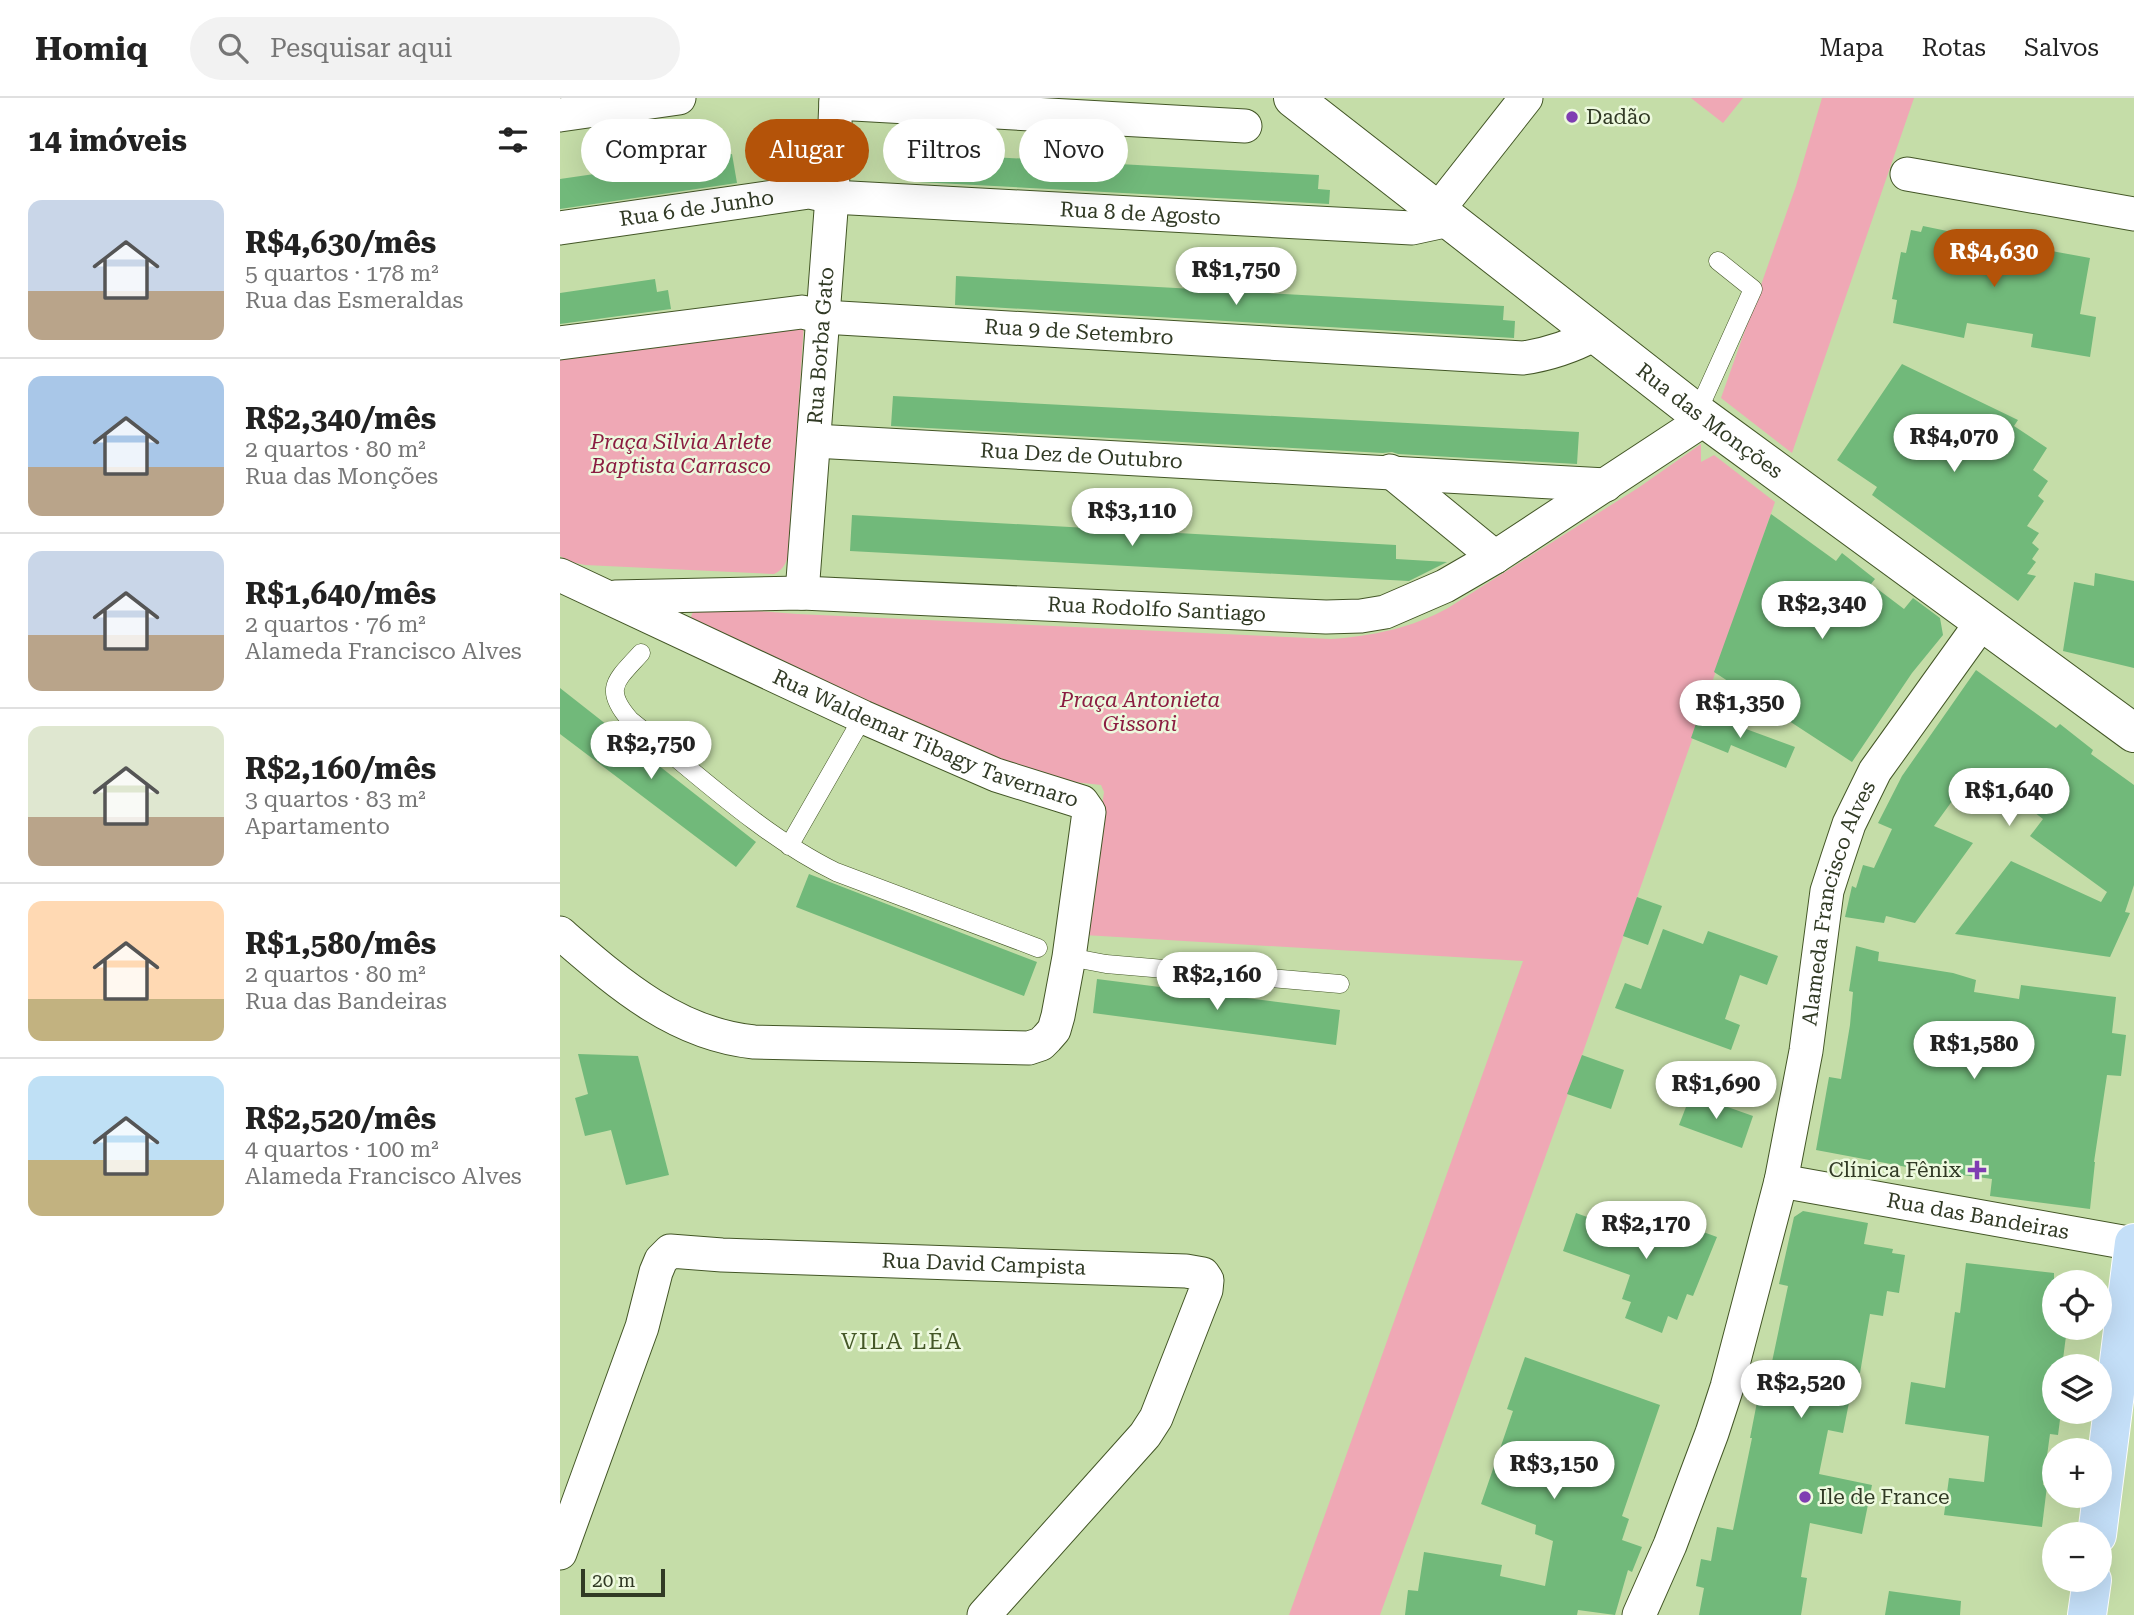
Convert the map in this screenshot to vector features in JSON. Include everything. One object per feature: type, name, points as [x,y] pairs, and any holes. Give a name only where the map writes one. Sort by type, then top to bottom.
[{"type":"main road","points":[[2099,1522],[2134,1244]]},
{"type":"main road","points":[[2087,1615],[2090,1592]]},
{"type":"street","points":[[560,115],[679,98]]},
{"type":"street","name":"Rua das Monções","points":[[1293,98],[1701,416],[2134,733]]},
{"type":"street","points":[[1443,215],[1526,98]]},
{"type":"street","points":[[836,101],[1245,126]]},
{"type":"street","name":"Rua Borba Gato","points":[[802,593],[832,197],[836,101]]},
{"type":"street","points":[[1907,174],[2134,214]]},
{"type":"street","name":"Rua 6 de Junho","points":[[560,228],[809,192],[832,197]]},
{"type":"street","name":"Rua 8 de Agosto","points":[[832,197],[1412,228],[1443,215]]},
{"type":"street","name":"Rua 9 de Setembro","points":[[560,343],[802,312],[823,317],[1523,358],[1569,348],[1595,334]]},
{"type":"street","name":"Rua Rodolfo Santiago","points":[[560,575],[608,597],[802,593],[1326,617],[1361,616],[1385,612],[1410,603],[1495,557],[1606,485],[1701,416]]},
{"type":"street","name":"Rua Dez de Outubro","points":[[814,441],[1606,485]]},
{"type":"street","points":[[1390,471],[1495,557]]},
{"type":"street","name":"Rua Waldemar Tibagy Tavernaro","points":[[560,933],[615,981],[679,1022],[713,1035],[754,1042],[1029,1048],[1041,1044],[1054,1030],[1053,952],[1088,821],[1087,806],[1074,798],[996,775],[863,717],[608,597]]},
{"type":"street","name":"Alameda Francisco Alves","points":[[1639,1615],[1671,1545],[1716,1422],[1781,1181],[1806,1051],[1827,891],[1849,824],[1875,771],[1890,748],[1983,622]]},
{"type":"street","name":"Rua das Bandeiras","points":[[1781,1181],[2134,1244]]},
{"type":"street","name":"Rua David Campista","points":[[560,1553],[642,1327],[656,1272],[661,1260],[670,1251],[1203,1273],[1207,1280],[1206,1290],[1156,1418],[1145,1435],[984,1615]]},
{"type":"lane","points":[[1701,416],[1753,289],[1718,261]]},
{"type":"lane","points":[[641,653],[622,674],[615,687],[614,699],[620,709],[630,720],[810,860],[1053,952],[1106,964],[1340,984]]},
{"type":"lane","points":[[789,846],[863,717]]},
{"type":"green space","points":[[1691,98],[1743,98],[1723,123]]},
{"type":"green space","points":[[1822,98],[1914,98],[1792,453],[1721,398],[1796,186]]},
{"type":"green space","name":"Praça Silvia Arlete Baptista Carrasco","points":[[804,323],[789,550],[781,570],[774,574],[585,565],[560,556],[560,357]]},
{"type":"green space","name":"Praça Antonieta Gissoni","points":[[1701,444],[1701,462],[1714,455],[1775,502],[1582,1055],[1380,1615],[1289,1615],[1523,961],[1084,935],[1104,792],[1101,785],[1022,774],[690,620],[693,611],[718,608],[1331,639],[1362,636],[1406,626],[1448,608],[1638,488]]},
{"type":"building","points":[[731,154],[737,183],[560,209],[560,179],[581,176],[581,182],[731,182]]},
{"type":"building","points":[[1005,158],[1019,158],[1019,182],[1128,182],[1128,164],[1319,175],[1318,189],[1330,190],[1329,204],[918,182],[1005,182]]},
{"type":"building","points":[[1923,226],[2005,243],[2006,237],[2047,244],[2046,250],[2090,258],[2080,314],[2096,317],[2090,357],[2031,347],[2033,334],[1967,323],[1964,338],[1893,323],[1897,300],[1892,299],[1901,252],[1906,253],[1911,230],[1921,232]]},
{"type":"building","points":[[956,276],[1504,306],[1503,320],[1515,321],[1514,338],[955,305]]},
{"type":"building","points":[[655,279],[657,292],[668,290],[671,309],[560,324],[560,293]]},
{"type":"building","points":[[1902,364],[2018,420],[2014,426],[2047,448],[2033,470],[2048,481],[2038,496],[2044,501],[2027,526],[2039,533],[2032,543],[2039,549],[2032,559],[2036,562],[2027,574],[2036,576],[2018,601],[1872,495],[1877,487],[1837,460]]},
{"type":"building","points":[[893,396],[1579,432],[1577,464],[891,426]]},
{"type":"building","points":[[1771,514],[1836,561],[1842,553],[1875,579],[1871,584],[1904,609],[1913,598],[1940,618],[1943,635],[1912,673],[1852,762],[1714,672]]},
{"type":"building","points":[[852,515],[1396,545],[1396,559],[1447,562],[1409,581],[850,551]]},
{"type":"building","points":[[2095,573],[2134,581],[2134,668],[2063,651],[2074,582],[2094,586]]},
{"type":"building","points":[[1976,670],[2056,728],[2060,724],[2093,750],[2091,754],[2134,785],[2134,885],[2125,912],[2130,913],[2110,957],[1955,934],[2011,861],[2101,902],[2107,892],[2030,836],[2043,819],[2009,793],[1999,807],[1981,794],[1979,798],[1963,786],[1934,826],[1973,843],[1915,923],[1886,916],[1884,923],[1845,917],[1852,886],[1856,888],[1863,865],[1874,868],[1892,829],[1878,823],[1902,776]]},
{"type":"building","points":[[560,688],[756,842],[736,867],[560,734]]},
{"type":"building","points":[[1700,712],[1795,747],[1786,768],[1731,745],[1728,753],[1691,738]]},
{"type":"building","points":[[809,874],[1037,962],[1024,996],[796,907]]},
{"type":"building","points":[[1637,897],[1662,906],[1648,945],[1623,936]]},
{"type":"building","points":[[1663,929],[1703,944],[1708,931],[1778,956],[1767,985],[1740,975],[1725,1019],[1740,1025],[1731,1050],[1615,1008],[1625,983],[1641,989]]},
{"type":"building","points":[[1856,946],[1879,952],[1878,961],[1953,973],[1976,980],[1974,992],[2019,999],[2021,985],[2116,997],[2112,1033],[2126,1035],[2121,1076],[2107,1075],[2090,1209],[1990,1196],[1992,1179],[1912,1168],[1816,1150],[1829,1077],[1841,1079],[1850,1025],[1853,992],[1849,991]]},
{"type":"building","points":[[1097,979],[1340,1010],[1336,1045],[1093,1013]]},
{"type":"building","points":[[578,1054],[638,1056],[669,1175],[626,1185],[611,1130],[585,1136],[575,1098],[588,1094]]},
{"type":"building","points":[[1582,1055],[1624,1070],[1611,1109],[1567,1094]]},
{"type":"building","points":[[1691,1094],[1753,1116],[1742,1148],[1679,1125]]},
{"type":"building","points":[[1632,1206],[1717,1237],[1693,1296],[1687,1294],[1677,1320],[1668,1316],[1662,1333],[1625,1318],[1631,1302],[1622,1299],[1630,1275],[1563,1251],[1576,1213],[1623,1230]]},
{"type":"building","points":[[1803,1211],[1868,1223],[1864,1244],[1893,1249],[1892,1253],[1905,1255],[1899,1293],[1887,1291],[1883,1316],[1870,1314],[1860,1373],[1855,1372],[1843,1433],[1828,1430],[1819,1474],[1872,1485],[1862,1534],[1810,1523],[1801,1577],[1807,1578],[1801,1615],[1699,1615],[1704,1588],[1696,1586],[1701,1559],[1711,1561],[1717,1527],[1733,1530],[1758,1397],[1748,1395],[1754,1374],[1769,1376],[1788,1286],[1779,1284],[1794,1217]]},
{"type":"building","points":[[1966,1263],[2042,1272],[2042,1340],[2065,1340],[2064,1354],[2042,1354],[2042,1424],[2059,1424],[2058,1435],[2050,1434],[2049,1438],[2042,1438],[2042,1508],[2044,1508],[2042,1527],[1944,1515],[1949,1478],[1984,1482],[1989,1436],[1905,1424],[1911,1382],[1945,1388],[1955,1312],[1960,1313]]},
{"type":"building","points":[[1525,1357],[1660,1405],[1622,1516],[1629,1519],[1622,1540],[1642,1547],[1632,1572],[1628,1570],[1615,1615],[1578,1610],[1577,1615],[1405,1615],[1408,1590],[1418,1591],[1424,1552],[1502,1565],[1500,1576],[1545,1586],[1553,1541],[1535,1534],[1536,1525],[1481,1504],[1513,1411],[1507,1409]]},
{"type":"building","points":[[1889,1591],[1961,1601],[1960,1615],[1885,1615]]},
{"type":"place","name":"Dadão","points":[[1572,117]]},
{"type":"place","name":"Clínica Fênix","points":[[1977,1170]]},
{"type":"place","name":"Ile de France","points":[[1805,1497]]},
{"type":"district","name":"VILA LÉA","points":[[902,1341]]}]
